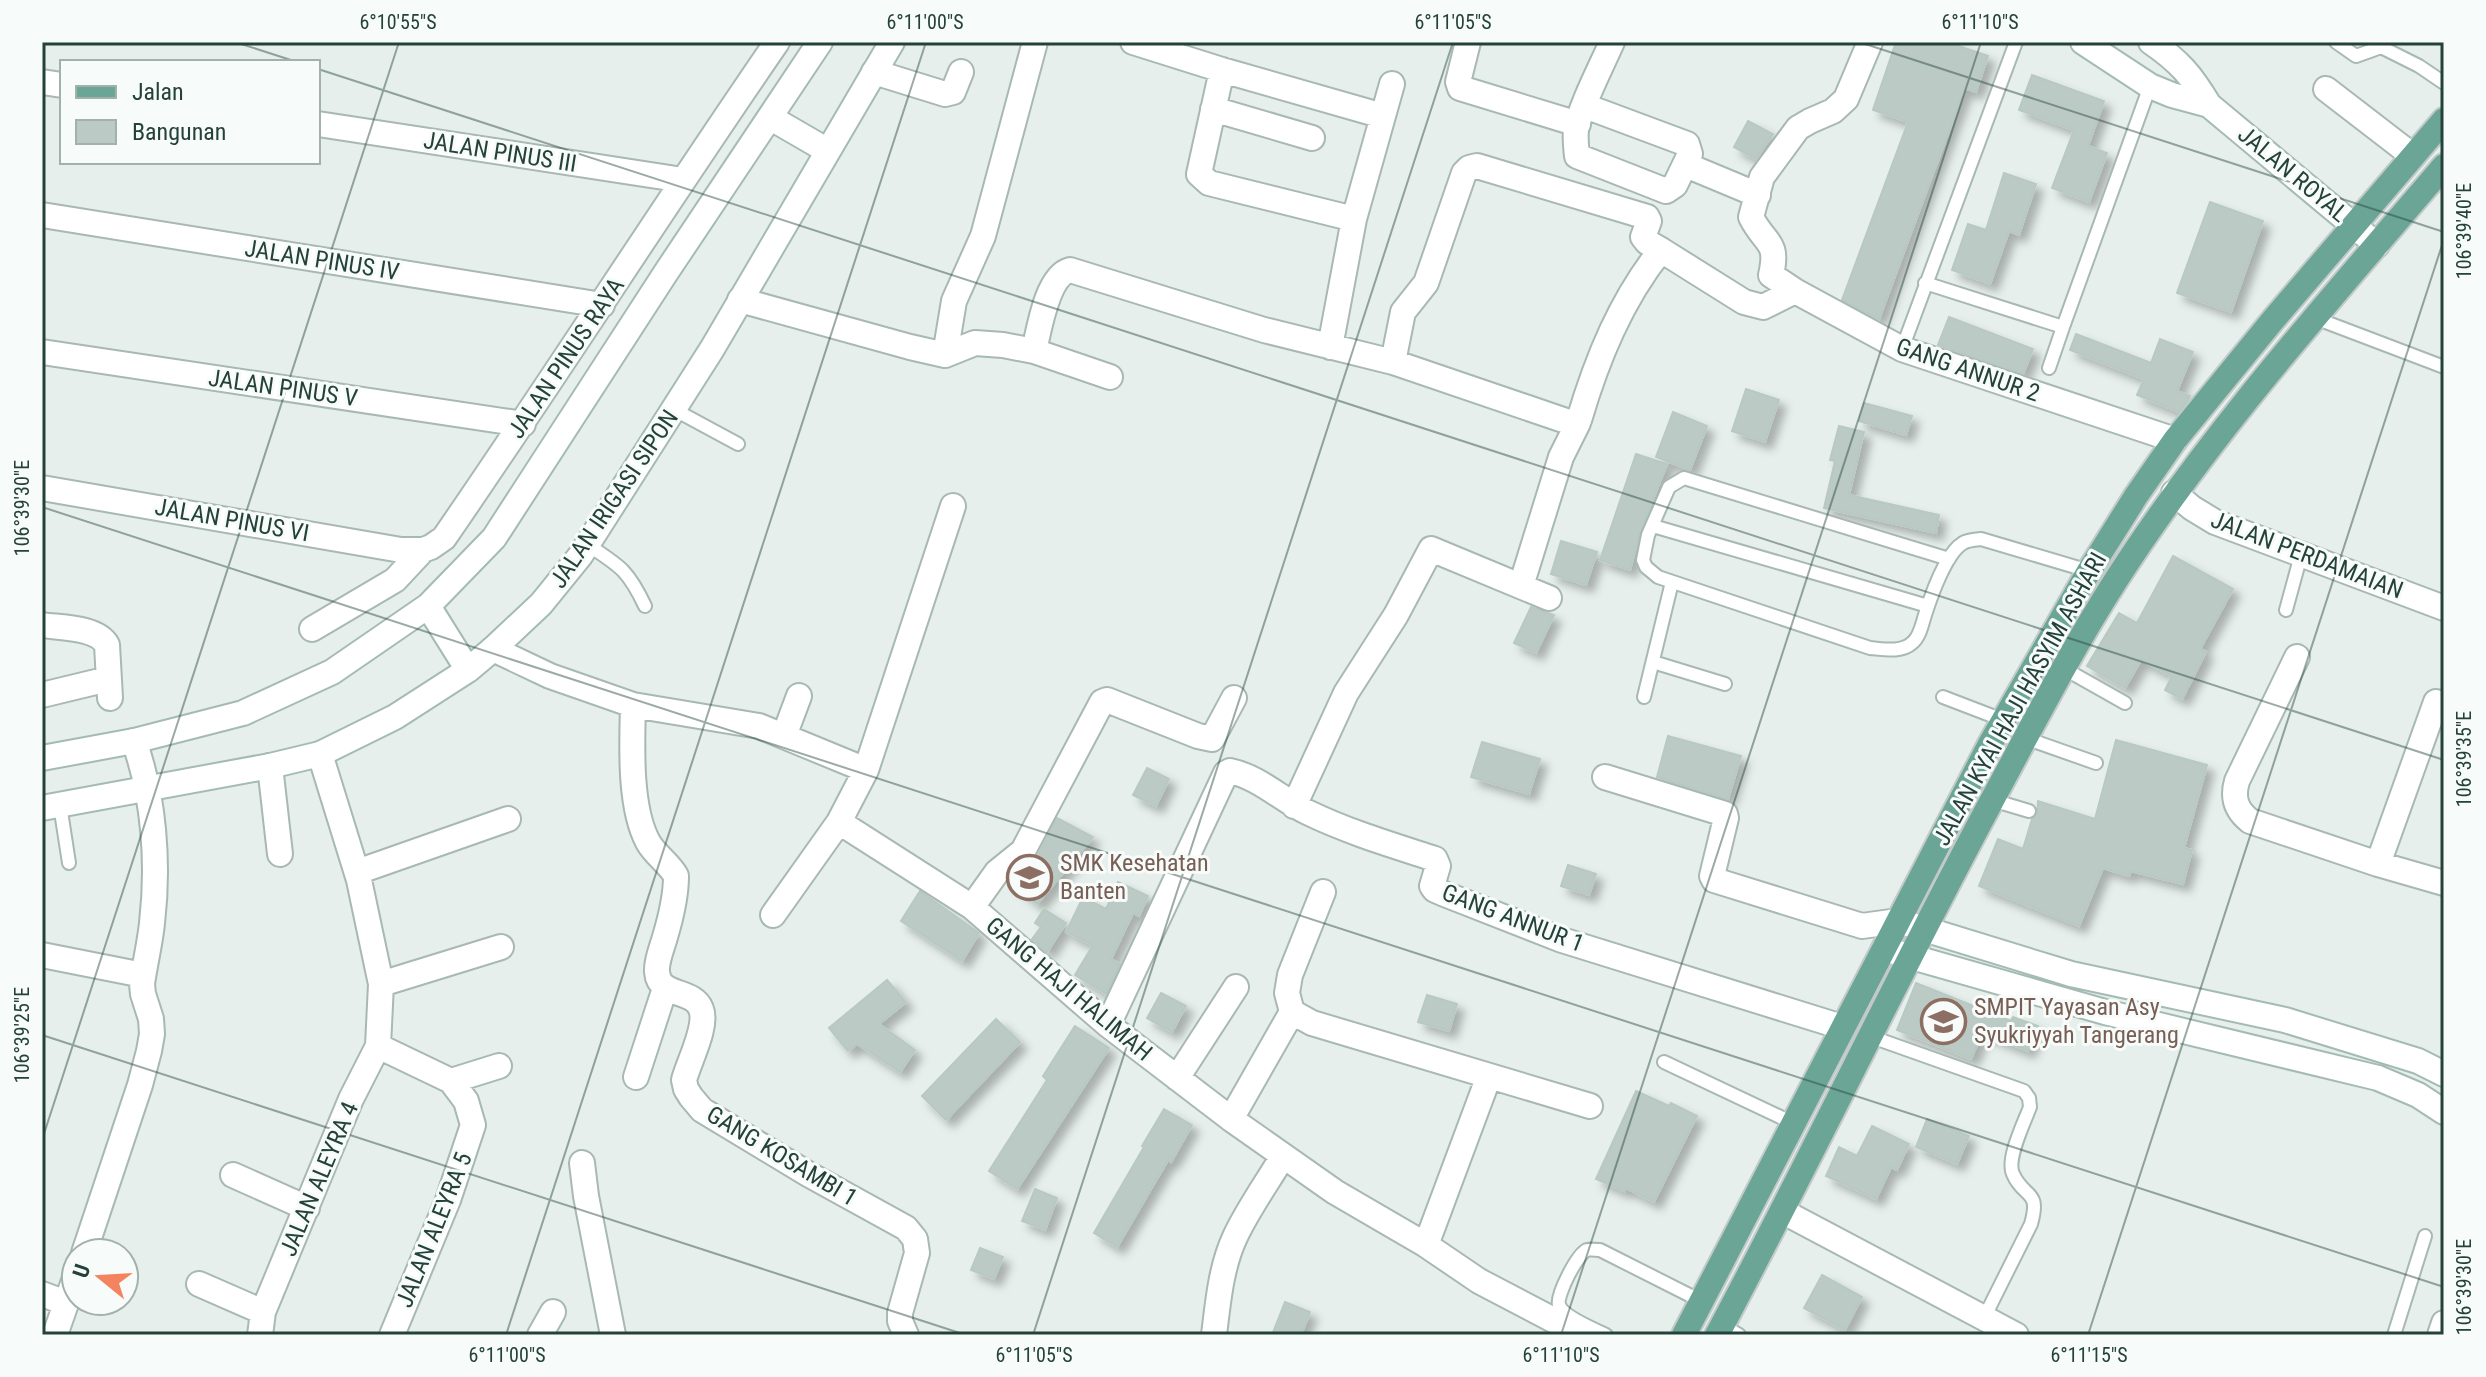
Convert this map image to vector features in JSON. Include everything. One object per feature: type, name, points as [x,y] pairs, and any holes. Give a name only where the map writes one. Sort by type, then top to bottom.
[{"type":"main road","name":"JALAN KYAI HAJI HASYIM ASHARI","points":[[1684,1335],[2003,720],[2089,571],[2175,440],[2444,120]]},
{"type":"main road","name":"JALAN KYAI HAJI HASYIM ASHARI","points":[[1726,1332],[1782,1211],[1923,928],[2063,668],[2115,581],[2174,493],[2225,427],[2444,166]]},
{"type":"street","name":"JALAN PINUS RAYA","points":[[312,629],[395,580],[423,550],[444,538],[777,42]]},
{"type":"street","name":"JALAN IRIGASI SIPON","points":[[51,807],[332,672],[432,611],[494,538],[665,274],[779,123],[820,42]]},
{"type":"street","name":"JALAN IRIGASI SIPON","points":[[42,758],[141,766],[270,766],[320,754],[395,717],[465,664],[493,649],[541,604],[588,545],[675,410],[740,300],[821,147],[892,42]]},
{"type":"street","points":[[945,355],[954,301],[983,236],[1035,42]]},
{"type":"street","points":[[1133,42],[1211,59],[1383,116]]},
{"type":"street","points":[[1468,42],[1458,82],[1460,88],[1582,115],[1682,141],[1690,154],[1675,185],[1666,191],[1577,156],[1582,115],[1612,42]]},
{"type":"street","name":"GANG ANNUR 2","points":[[1870,42],[1846,99],[1833,111],[1798,128],[1762,177],[1751,217],[1773,248],[1771,275],[1902,349],[2175,440]]},
{"type":"street","name":"JALAN ROYAL","points":[[2083,42],[2150,86],[2209,105]]},
{"type":"street","name":"JALAN ROYAL","points":[[2151,42],[2191,75],[2209,105],[2377,245]]},
{"type":"street","points":[[1211,59],[1213,109],[1199,174],[1203,179],[1354,219]]},
{"type":"street","points":[[874,72],[945,94],[953,92],[961,72]]},
{"type":"street","points":[[1330,347],[1354,219],[1392,84]]},
{"type":"street","points":[[2326,89],[2413,156]]},
{"type":"street","points":[[1213,109],[1312,138]]},
{"type":"street","points":[[779,123],[821,147]]},
{"type":"street","name":"JALAN PINUS III","points":[[320,124],[683,180]]},
{"type":"street","points":[[1686,165],[1758,195]]},
{"type":"street","points":[[1393,362],[1403,312],[1426,283],[1464,173],[1477,166],[1647,217],[1649,221],[1643,237],[1744,302],[1763,307],[1795,291]]},
{"type":"street","name":"JALAN PINUS IV","points":[[42,215],[602,305]]},
{"type":"street","points":[[1521,586],[1561,457],[1578,423],[1600,355],[1639,277],[1661,250]]},
{"type":"street","points":[[1034,351],[1046,303],[1056,280],[1070,270],[1264,330],[1393,362],[1571,424],[1578,423]]},
{"type":"street","points":[[740,300],[945,355],[975,343],[1003,345],[1034,351],[1110,377]]},
{"type":"street","name":"JALAN PINUS V","points":[[42,352],[523,424]]},
{"type":"street","name":"JALAN PINUS VI","points":[[42,488],[401,550],[423,550]]},
{"type":"street","name":"JALAN PERDAMAIAN","points":[[2174,493],[2215,522],[2444,608]]},
{"type":"street","points":[[773,915],[839,822],[866,770],[953,506]]},
{"type":"street","points":[[1294,806],[1346,693],[1396,615],[1429,550],[1436,550],[1549,598]]},
{"type":"street","points":[[432,611],[465,664]]},
{"type":"street","points":[[42,625],[101,636],[107,645],[109,689],[42,695]]},
{"type":"street","points":[[493,649],[550,676],[633,705],[759,726],[866,770]]},
{"type":"street","points":[[2297,657],[2237,781],[2234,792],[2241,814],[2250,821],[2444,883]]},
{"type":"street","points":[[784,736],[799,696]]},
{"type":"street","points":[[972,907],[997,872],[1023,851],[1102,702],[1107,700],[1212,739],[1234,698]]},
{"type":"street","points":[[2378,864],[2436,702]]},
{"type":"street","points":[[633,705],[632,758],[636,800],[647,841],[676,876],[671,915],[657,968],[657,976],[665,988],[636,1077]]},
{"type":"street","points":[[320,754],[357,872],[381,984],[378,1046],[451,1081],[499,1066]]},
{"type":"street","points":[[89,1237],[140,1085],[152,1034],[143,994],[143,975],[152,921],[156,853],[141,766]]},
{"type":"street","points":[[270,766],[280,854]]},
{"type":"street","name":"GANG ANNUR 1","points":[[1108,1025],[1226,773],[1230,771],[1342,829],[1435,859],[1438,866],[1432,886],[1442,893],[1562,940],[1842,1027]]},
{"type":"street","points":[[1605,777],[1725,814],[1712,876],[1714,880],[1862,926],[1898,921],[2071,974],[2285,1020],[2405,1057],[2444,1074]]},
{"type":"street","points":[[357,872],[508,819]]},
{"type":"street","name":"GANG HAJI HALIMAH","points":[[839,822],[972,907],[1108,1025],[1231,1119],[1335,1192],[1426,1245],[1479,1281],[1582,1335]]},
{"type":"street","points":[[1231,1119],[1292,1012],[1287,993],[1290,975],[1323,892]]},
{"type":"street","points":[[1862,926],[1884,949],[2105,1012],[2378,1078],[2418,1095],[2444,1112]]},
{"type":"street","points":[[381,984],[501,947]]},
{"type":"street","points":[[42,955],[143,975]]},
{"type":"street","points":[[2105,1012],[2109,983]]},
{"type":"street","points":[[1177,1078],[1236,987]]},
{"type":"street","name":"GANG KOSAMBI 1","points":[[665,988],[694,999],[702,1011],[702,1026],[684,1080],[691,1097],[702,1110],[906,1228],[915,1239],[917,1253],[900,1313],[903,1334]]},
{"type":"street","points":[[1292,1012],[1312,1023],[1590,1106]]},
{"type":"street","name":"JALAN ALEYRA 4","points":[[262,1324],[351,1099],[378,1046]]},
{"type":"street","points":[[1426,1245],[1489,1076]]},
{"type":"street","name":"JALAN ALEYRA 5","points":[[392,1335],[448,1200],[473,1125],[466,1101],[451,1081]]},
{"type":"street","points":[[1214,1335],[1229,1251],[1283,1156]]},
{"type":"street","points":[[582,1163],[613,1335]]},
{"type":"street","points":[[233,1175],[307,1208]]},
{"type":"street","points":[[1782,1211],[2016,1335]]},
{"type":"street","points":[[199,1284],[262,1324]]},
{"type":"street","points":[[540,1335],[553,1312]]},
{"type":"street","points":[[2440,1335],[2444,1323]]},
{"type":"lane","points":[[1902,349],[2016,42]]},
{"type":"lane","points":[[2336,42],[2356,56],[2381,47],[2444,83]]},
{"type":"lane","points":[[2049,368],[2150,86]]},
{"type":"lane","points":[[1925,283],[2063,327]]},
{"type":"lane","points":[[2315,318],[2444,367]]},
{"type":"lane","points":[[675,410],[738,444]]},
{"type":"lane","points":[[1949,559],[1684,478],[1669,487],[1643,560],[1658,577],[1880,649],[1900,649],[1918,637],[1949,559],[1960,544],[1969,540],[1981,539],[2089,571]]},
{"type":"lane","points":[[1653,526],[1928,606]]},
{"type":"lane","points":[[588,545],[633,579],[645,606]]},
{"type":"lane","points":[[2286,610],[2301,555]]},
{"type":"lane","points":[[1644,697],[1672,582]]},
{"type":"lane","points":[[1653,662],[1725,684]]},
{"type":"lane","points":[[2063,668],[2125,703]]},
{"type":"lane","points":[[1943,697],[2003,720]]},
{"type":"lane","points":[[2025,738],[2096,763]]},
{"type":"lane","points":[[1992,800],[2029,811]]},
{"type":"lane","points":[[51,807],[69,863]]},
{"type":"lane","points":[[1869,1036],[1999,1081],[2024,1091],[2029,1098],[2030,1107],[2011,1159],[2012,1174],[2034,1200],[2035,1210],[1984,1318]]},
{"type":"lane","points":[[1664,1062],[1793,1123]]},
{"type":"lane","points":[[2394,1335],[2425,1236]]},
{"type":"lane","points":[[1606,1335],[1566,1314],[1559,1306],[1558,1296],[1579,1256],[1588,1249],[1600,1250],[1701,1301]]},
{"type":"building","points":[[1896,42],[1947,42],[1988,56],[1976,92],[1965,88],[1879,319],[1842,300],[1908,122],[1873,110]]},
{"type":"building","points":[[2032,75],[2104,101],[2088,146],[2107,153],[2089,202],[2052,188],[2074,130],[2019,110]]},
{"type":"building","points":[[1748,121],[1773,134],[1756,159],[1734,147]]},
{"type":"building","points":[[2004,173],[2036,184],[2019,235],[2009,231],[1990,284],[1952,270],[1968,224],[1986,230]]},
{"type":"building","points":[[2210,202],[2263,221],[2231,312],[2177,293]]},
{"type":"building","points":[[1949,317],[2033,349],[2023,374],[1938,345]]},
{"type":"building","points":[[2076,334],[2151,363],[2160,339],[2193,352],[2177,391],[2190,396],[2188,400],[2179,412],[2137,395],[2144,379],[2070,350]]},
{"type":"building","points":[[1746,389],[1779,400],[1765,442],[1732,431]]},
{"type":"building","points":[[1864,403],[1912,416],[1906,435],[1859,421]]},
{"type":"building","points":[[1673,412],[1707,426],[1690,470],[1656,457]]},
{"type":"building","points":[[1839,426],[1864,432],[1849,495],[1939,515],[1936,533],[1824,508],[1835,461],[1830,460]]},
{"type":"building","points":[[1636,454],[1667,464],[1640,532],[1630,570],[1600,560]]},
{"type":"building","points":[[1561,541],[1597,552],[1586,585],[1551,574]]},
{"type":"building","points":[[2173,556],[2233,589],[2200,649],[2206,652],[2182,699],[2165,690],[2172,676],[2141,660],[2125,688],[2087,666],[2119,613],[2137,623]]},
{"type":"building","points":[[1531,607],[1554,615],[1536,653],[1514,643]]},
{"type":"building","points":[[1668,736],[1741,756],[1728,799],[1657,777]]},
{"type":"building","points":[[2116,740],[2207,765],[2184,848],[2192,850],[2183,884],[2131,871],[2129,876],[2103,868],[2079,926],[1979,886],[1998,839],[2023,849],[2032,819],[2037,814],[2038,801],[2095,819]]},
{"type":"building","points":[[1482,742],[1540,759],[1529,794],[1471,777]]},
{"type":"building","points":[[1147,768],[1169,779],[1156,806],[1133,795]]},
{"type":"building","points":[[1057,818],[1093,837],[1037,904],[1010,881],[1036,859]]},
{"type":"building","points":[[1568,865],[1596,874],[1589,895],[1561,886]]},
{"type":"building","points":[[1118,882],[1148,896],[1139,916],[1133,913],[1111,959],[1120,964],[1106,994],[1075,975],[1093,945],[1066,932],[1083,897],[1106,909]]},
{"type":"building","points":[[920,891],[979,933],[962,961],[901,921]]},
{"type":"building","points":[[1044,909],[1066,923],[1047,952],[1032,939],[1041,927],[1035,923]]},
{"type":"building","points":[[887,980],[906,1002],[879,1024],[915,1050],[900,1072],[857,1044],[848,1051],[829,1028]]},
{"type":"building","name":"SMPIT Yayasan Asy Syukriyyah Tangerang","points":[[1916,983],[2011,1021],[2013,1017],[2038,1026],[2028,1051],[1982,1033],[1971,1059],[1897,1030]]},
{"type":"building","points":[[1161,993],[1186,1006],[1172,1032],[1147,1018]]},
{"type":"building","points":[[1427,995],[1457,1004],[1449,1031],[1418,1022]]},
{"type":"building","points":[[996,1019],[1020,1042],[946,1120],[922,1096]]},
{"type":"building","points":[[1075,1026],[1109,1048],[1017,1189],[989,1171],[1047,1080],[1043,1076]]},
{"type":"building","points":[[1636,1091],[1697,1116],[1654,1202],[1626,1188],[1624,1191],[1596,1179]]},
{"type":"building","points":[[1164,1109],[1192,1125],[1117,1247],[1094,1233]]},
{"type":"building","points":[[1927,1119],[1969,1136],[1957,1164],[1916,1147]]},
{"type":"building","points":[[1872,1126],[1909,1144],[1897,1170],[1891,1167],[1876,1199],[1826,1176],[1839,1147],[1857,1156]]},
{"type":"building","points":[[1035,1189],[1057,1198],[1045,1230],[1022,1221]]},
{"type":"building","points":[[980,1248],[1003,1257],[994,1279],[971,1270]]},
{"type":"building","points":[[1822,1275],[1862,1297],[1845,1330],[1804,1308]]},
{"type":"building","points":[[1285,1302],[1310,1312],[1301,1335],[1272,1335]]},
{"type":"place","name":"SMK Kesehatan Banten","points":[[1029,877]]},
{"type":"place","name":"SMPIT Yayasan Asy Syukriyyah Tangerang","points":[[1943,1021]]}]
